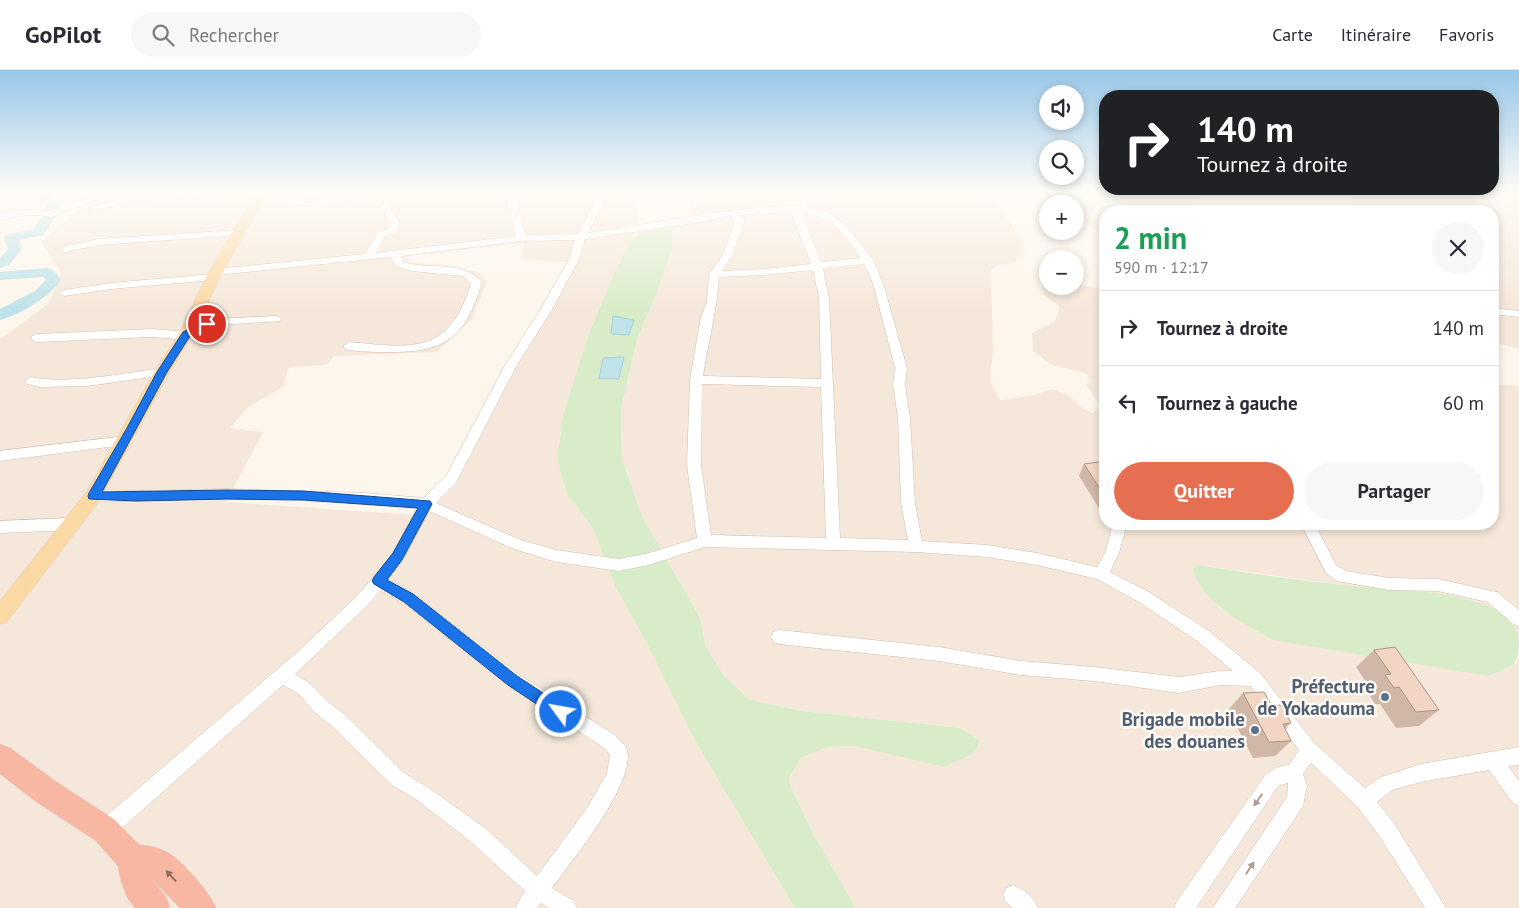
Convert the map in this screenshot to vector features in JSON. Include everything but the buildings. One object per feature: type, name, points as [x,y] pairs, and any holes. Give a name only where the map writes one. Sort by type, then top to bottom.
[{"type":"highway","points":[[0,758],[48,793],[105,830],[133,860],[133,876],[137,889],[155,908]]},
{"type":"highway","points":[[133,860],[150,860],[162,866],[201,908]]},
{"type":"main road","points":[[0,616],[93,496],[126,440],[162,372],[186,334],[238,233]]},
{"type":"street","points":[[369,256],[382,233],[391,233],[392,231]]},
{"type":"street","points":[[521,231],[522,238]]},
{"type":"street","points":[[105,830],[335,628],[398,557],[426,504],[451,479],[511,365],[546,310],[575,257],[584,231]]},
{"type":"street","points":[[64,293],[522,238],[581,237],[621,231]]},
{"type":"street","points":[[705,541],[694,465],[696,380],[707,316],[712,302],[714,274],[727,256],[737,231]]},
{"type":"street","points":[[806,231],[817,266],[824,298],[833,545]]},
{"type":"street","points":[[846,231],[868,260],[878,283],[901,368],[899,385],[907,456],[908,503],[916,546]]},
{"type":"street","points":[[65,248],[107,242],[238,233]]},
{"type":"street","points":[[350,346],[421,347],[437,343],[465,315],[478,282],[466,273],[412,268],[399,264],[395,254]]},
{"type":"street","points":[[714,274],[763,272],[868,260]]},
{"type":"street","points":[[1499,312],[1519,314]]},
{"type":"street","points":[[36,338],[186,334],[216,322],[276,319]]},
{"type":"street","points":[[31,381],[38,383],[87,382],[162,372]]},
{"type":"street","points":[[696,380],[826,382]]},
{"type":"street","points":[[0,456],[126,440]]},
{"type":"street","points":[[93,496],[136,497],[226,494],[303,496],[426,504],[514,542],[556,556],[619,565],[649,559],[705,541],[916,546],[987,550],[1101,574],[1144,597],[1203,636],[1255,679],[1309,750],[1364,800],[1387,830],[1436,908]]},
{"type":"street","points":[[0,527],[71,524]]},
{"type":"street","points":[[1101,574],[1112,553],[1118,530]]},
{"type":"street","points":[[1311,530],[1331,569],[1342,577],[1389,584],[1438,585],[1492,598],[1519,619]]},
{"type":"street","points":[[378,581],[408,598],[512,680],[609,741],[619,752],[616,775],[594,815],[525,908]]},
{"type":"street","points":[[779,638],[939,654],[1022,668],[1094,674],[1180,685],[1220,678],[1255,679]]},
{"type":"street","points":[[282,676],[306,690],[320,706],[338,720],[398,779],[423,794],[478,835],[538,890],[568,908]]},
{"type":"street","points":[[1294,773],[1309,750]]},
{"type":"street","points":[[1364,800],[1387,784],[1421,773],[1519,756]]},
{"type":"street","points":[[1494,760],[1519,797]]},
{"type":"street","points":[[1184,908],[1272,780],[1280,774],[1294,773]]},
{"type":"street","points":[[1223,908],[1296,800],[1298,786],[1294,773]]},
{"type":"street","points":[[1013,895],[1028,908]]},
{"type":"shaded area","points":[[54,231],[1015,231],[1026,250],[1012,264],[998,265],[991,270],[993,351],[990,381],[1000,400],[1031,396],[1051,389],[1067,394],[1082,408],[1093,413],[1099,407],[1099,530],[1499,530],[1499,384],[1519,386],[1519,639],[1512,623],[1467,599],[1334,584],[1198,565],[1193,569],[1219,607],[1252,629],[1273,640],[1516,664],[1519,658],[1519,908],[856,908],[813,834],[790,785],[789,778],[801,758],[827,747],[854,746],[944,767],[980,741],[961,728],[801,711],[749,700],[724,676],[706,647],[700,618],[642,516],[622,459],[621,410],[637,339],[654,299],[612,278],[588,336],[563,415],[557,461],[567,494],[593,528],[615,586],[645,640],[694,739],[795,908],[0,908],[0,339],[48,304],[62,274],[41,242]],"holes":[[[524,243],[520,259],[566,262],[446,493],[416,515],[226,502],[263,432],[230,428],[248,407],[283,387],[289,367],[327,365],[334,356],[437,352],[471,320],[487,282],[478,272],[439,264],[411,263],[406,256]]]},
{"type":"shaded area","points":[[1499,231],[1519,231],[1519,349],[1499,344]]},
{"type":"shaded area","points":[[1084,286],[1099,287],[1099,404],[1086,384],[1090,382],[1087,374],[1050,364],[1033,351],[1032,333],[1055,321],[1060,307],[1044,295],[1084,295]]},
{"type":"green space","points":[[672,231],[672,249],[637,339],[621,410],[622,459],[642,516],[700,618],[706,647],[724,676],[750,700],[801,711],[961,728],[980,741],[974,753],[944,767],[854,746],[827,747],[801,758],[789,778],[790,785],[813,834],[856,908],[795,908],[694,739],[645,640],[615,586],[593,528],[567,494],[557,461],[563,415],[588,336],[612,278],[630,242],[644,232]]},
{"type":"green space","points":[[1198,565],[1317,582],[1437,593],[1477,602],[1499,611],[1511,622],[1518,637],[1519,651],[1512,665],[1488,676],[1273,640],[1237,620],[1214,602],[1198,581],[1193,569]]},
{"type":"water","points":[[613,316],[634,320],[629,335],[611,334]]},
{"type":"water","points":[[624,357],[619,379],[599,379],[603,358]]},
{"type":"waterway","points":[[0,264],[15,249],[11,238],[39,231]]},
{"type":"waterway","points":[[0,276],[47,272],[54,280],[40,294],[0,315]]},
{"type":"place","name":"Préfecture de Yokadouma","points":[[1385,697]]},
{"type":"place","name":"Brigade mobile des douanes","points":[[1255,730]]},
{"type":"route","points":[[207,324],[186,334],[162,372],[133,428],[93,496],[136,497],[226,494],[366,498],[426,504],[412,534],[398,557],[378,581],[408,598],[512,680],[561,712]]}]
